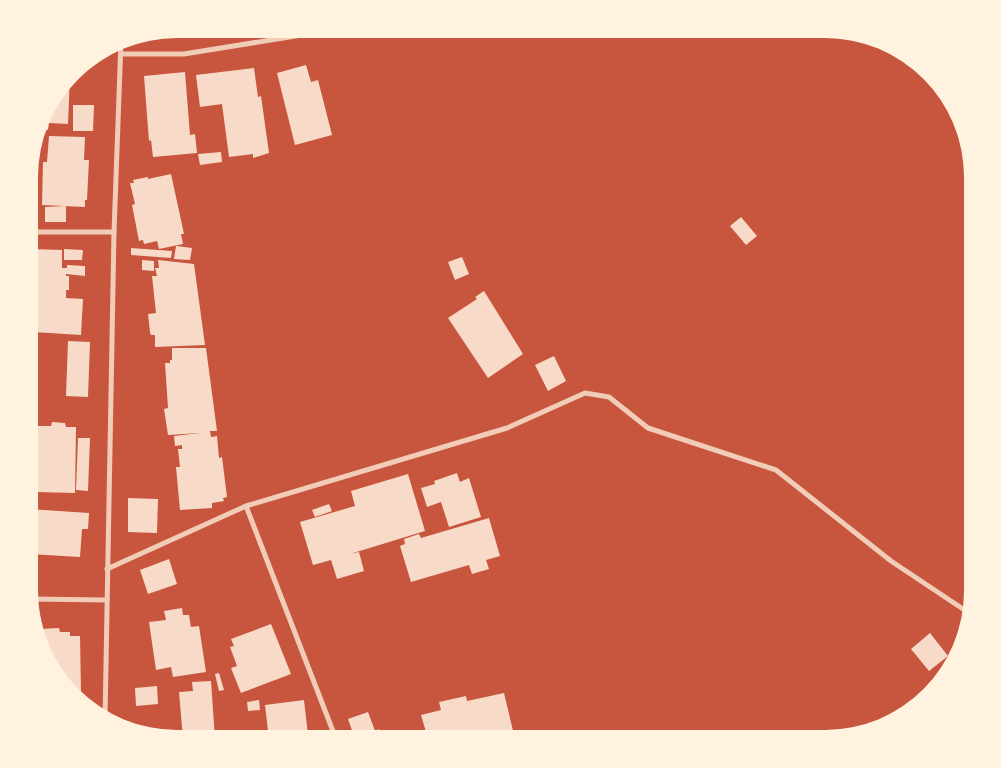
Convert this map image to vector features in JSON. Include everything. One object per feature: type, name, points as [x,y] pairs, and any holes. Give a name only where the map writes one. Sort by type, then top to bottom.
[{"type":"street","points":[[121,54],[184,54],[283,38]]},
{"type":"street","points":[[106,711],[114,232],[121,49]]},
{"type":"street","points":[[38,232],[114,232]]},
{"type":"street","points":[[107,569],[246,506],[507,428],[585,393],[609,397],[648,428],[776,470],[891,561],[962,608]]},
{"type":"street","points":[[246,506],[333,730]]},
{"type":"street","points":[[38,599],[108,600]]},
{"type":"building","points":[[306,65],[311,82],[318,80],[332,135],[295,145],[277,73]]},
{"type":"building","points":[[254,68],[258,97],[261,96],[269,153],[253,158],[253,154],[229,157],[222,104],[200,107],[196,75]]},
{"type":"building","points":[[185,72],[190,135],[195,134],[197,153],[153,157],[151,140],[149,141],[144,76]]},
{"type":"building","points":[[69,88],[68,124],[49,123],[48,130],[46,130],[48,123],[56,107]]},
{"type":"building","points":[[73,105],[94,105],[93,131],[73,131]]},
{"type":"building","points":[[49,136],[85,137],[84,160],[89,160],[85,207],[42,205],[43,162],[47,162]]},
{"type":"building","points":[[221,152],[222,162],[200,165],[198,154]]},
{"type":"building","points":[[171,174],[184,234],[181,234],[183,244],[159,249],[157,241],[144,244],[143,240],[139,241],[132,205],[135,204],[130,183],[134,183],[133,180]]},
{"type":"building","points":[[66,206],[66,222],[45,222],[45,207]]},
{"type":"building","points":[[741,217],[757,236],[746,245],[730,226]]},
{"type":"building","points":[[176,246],[192,248],[190,260],[174,259]]},
{"type":"building","points":[[131,248],[172,251],[171,258],[131,255]]},
{"type":"building","points":[[38,249],[62,250],[62,268],[67,268],[67,265],[85,266],[85,276],[66,274],[66,276],[69,276],[69,290],[66,290],[66,298],[83,299],[81,335],[38,332]]},
{"type":"building","points":[[64,249],[83,250],[82,260],[64,260]]},
{"type":"building","points":[[462,257],[469,274],[455,280],[448,262]]},
{"type":"building","points":[[142,260],[154,261],[154,271],[142,270]]},
{"type":"building","points":[[158,260],[194,264],[205,345],[155,347],[155,335],[151,335],[150,332],[148,314],[156,313],[152,276],[157,276],[155,268],[159,268]]},
{"type":"building","points":[[484,291],[523,354],[488,378],[448,318],[477,299],[475,297]]},
{"type":"building","points":[[68,341],[90,342],[88,397],[66,396]]},
{"type":"building","points":[[172,348],[206,348],[217,431],[210,431],[211,437],[217,436],[219,458],[222,457],[227,497],[223,498],[224,501],[212,503],[212,508],[180,510],[176,467],[180,467],[178,449],[182,449],[182,445],[175,446],[174,436],[200,433],[168,435],[164,409],[168,408],[165,363],[170,363],[170,360],[172,360]]},
{"type":"building","points":[[554,356],[566,381],[548,391],[535,365]]},
{"type":"building","points":[[52,422],[65,423],[66,427],[76,427],[75,493],[38,492],[38,426],[51,426]]},
{"type":"building","points":[[78,438],[90,438],[88,491],[76,490]]},
{"type":"building","points":[[457,473],[460,482],[469,478],[481,517],[449,527],[441,502],[427,507],[421,488],[435,484],[434,481]]},
{"type":"building","points":[[408,474],[425,531],[350,554],[359,552],[364,571],[337,579],[331,560],[313,565],[300,522],[355,506],[351,491]]},
{"type":"building","points":[[128,498],[158,499],[157,533],[128,532]]},
{"type":"building","points":[[329,504],[332,511],[315,517],[312,510]]},
{"type":"building","points":[[38,510],[89,513],[88,529],[82,529],[80,557],[38,555]]},
{"type":"building","points":[[489,518],[500,556],[486,560],[489,569],[472,574],[469,565],[411,582],[400,546],[405,544],[404,539],[419,534],[421,538]]},
{"type":"building","points":[[169,559],[177,584],[148,594],[140,570]]},
{"type":"building","points":[[182,608],[183,615],[189,615],[191,627],[199,626],[206,672],[173,677],[171,667],[156,670],[149,622],[166,620],[164,611]]},
{"type":"building","points":[[271,624],[291,674],[241,693],[231,668],[237,666],[230,647],[234,646],[231,639]]},
{"type":"building","points":[[59,628],[60,632],[70,632],[70,636],[80,636],[81,692],[66,676],[56,661],[42,629]]},
{"type":"building","points":[[930,633],[948,655],[929,671],[911,649]]},
{"type":"building","points":[[219,673],[224,690],[219,691],[215,674]]},
{"type":"building","points":[[211,681],[214,730],[182,730],[179,692],[193,691],[192,682]]},
{"type":"building","points":[[157,686],[158,704],[136,706],[135,688]]},
{"type":"building","points":[[504,693],[513,730],[425,730],[421,715],[441,710],[439,702],[466,696],[467,701]]},
{"type":"building","points":[[259,700],[260,710],[248,711],[247,702]]},
{"type":"building","points":[[304,700],[307,730],[268,730],[265,705]]},
{"type":"building","points":[[368,712],[375,730],[352,730],[348,719]]}]
